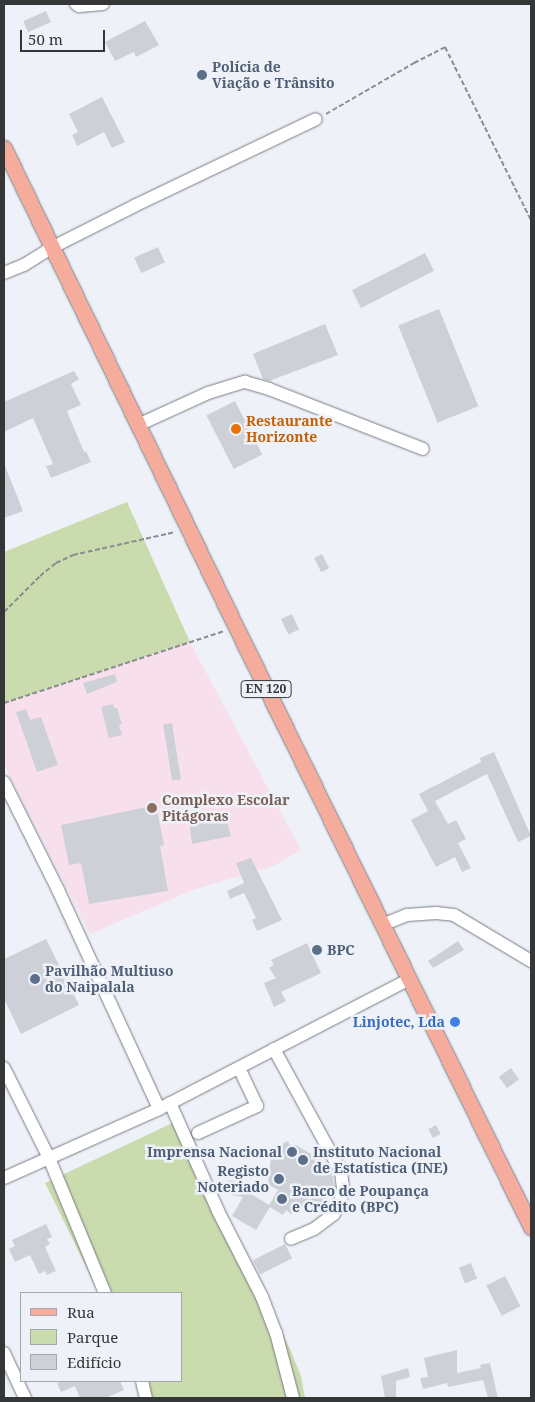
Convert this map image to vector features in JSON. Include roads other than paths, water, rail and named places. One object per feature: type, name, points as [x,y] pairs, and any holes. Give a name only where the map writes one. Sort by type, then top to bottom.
[{"type":"main road","name":"EN 120","points":[[4,148],[188,529],[531,1227]]},
{"type":"street","points":[[76,4],[79,6],[103,4]]},
{"type":"street","points":[[4,273],[32,261],[53,247],[316,119]]},
{"type":"street","points":[[138,425],[208,393],[245,382],[269,389],[423,449]]},
{"type":"street","points":[[4,782],[164,1106],[262,1297],[276,1333],[293,1398]]},
{"type":"street","points":[[382,925],[407,915],[436,913],[454,915],[531,961]]},
{"type":"street","points":[[4,1178],[164,1106],[410,979]]},
{"type":"street","points":[[274,1050],[341,1172],[343,1188],[340,1203],[334,1214],[314,1229],[291,1239]]},
{"type":"street","points":[[4,1068],[49,1158],[105,1292]]},
{"type":"street","points":[[198,1133],[256,1106],[239,1068]]},
{"type":"street","points":[[4,1353],[26,1398]]},
{"type":"street","points":[[142,1382],[146,1398]]},
{"type":"place","name":"Polícia de Viação e Trânsito","points":[[202,75]]},
{"type":"place","name":"Restaurante Horizonte","points":[[236,429]]},
{"type":"place","name":"Complexo Escolar Pitágoras","points":[[152,808]]},
{"type":"place","name":"BPC","points":[[317,950]]},
{"type":"place","name":"Pavilhão Multiuso do Naipalala","points":[[35,979]]},
{"type":"place","name":"Linjotec, Lda","points":[[455,1022]]},
{"type":"place","name":"Imprensa Nacional","points":[[292,1152]]},
{"type":"place","name":"Instituto Nacional de Estatística (INE)","points":[[303,1160]]},
{"type":"place","name":"Registo Noteriado","points":[[279,1179]]},
{"type":"place","name":"Banco de Poupança e Crédito (BPC)","points":[[282,1199]]}]
